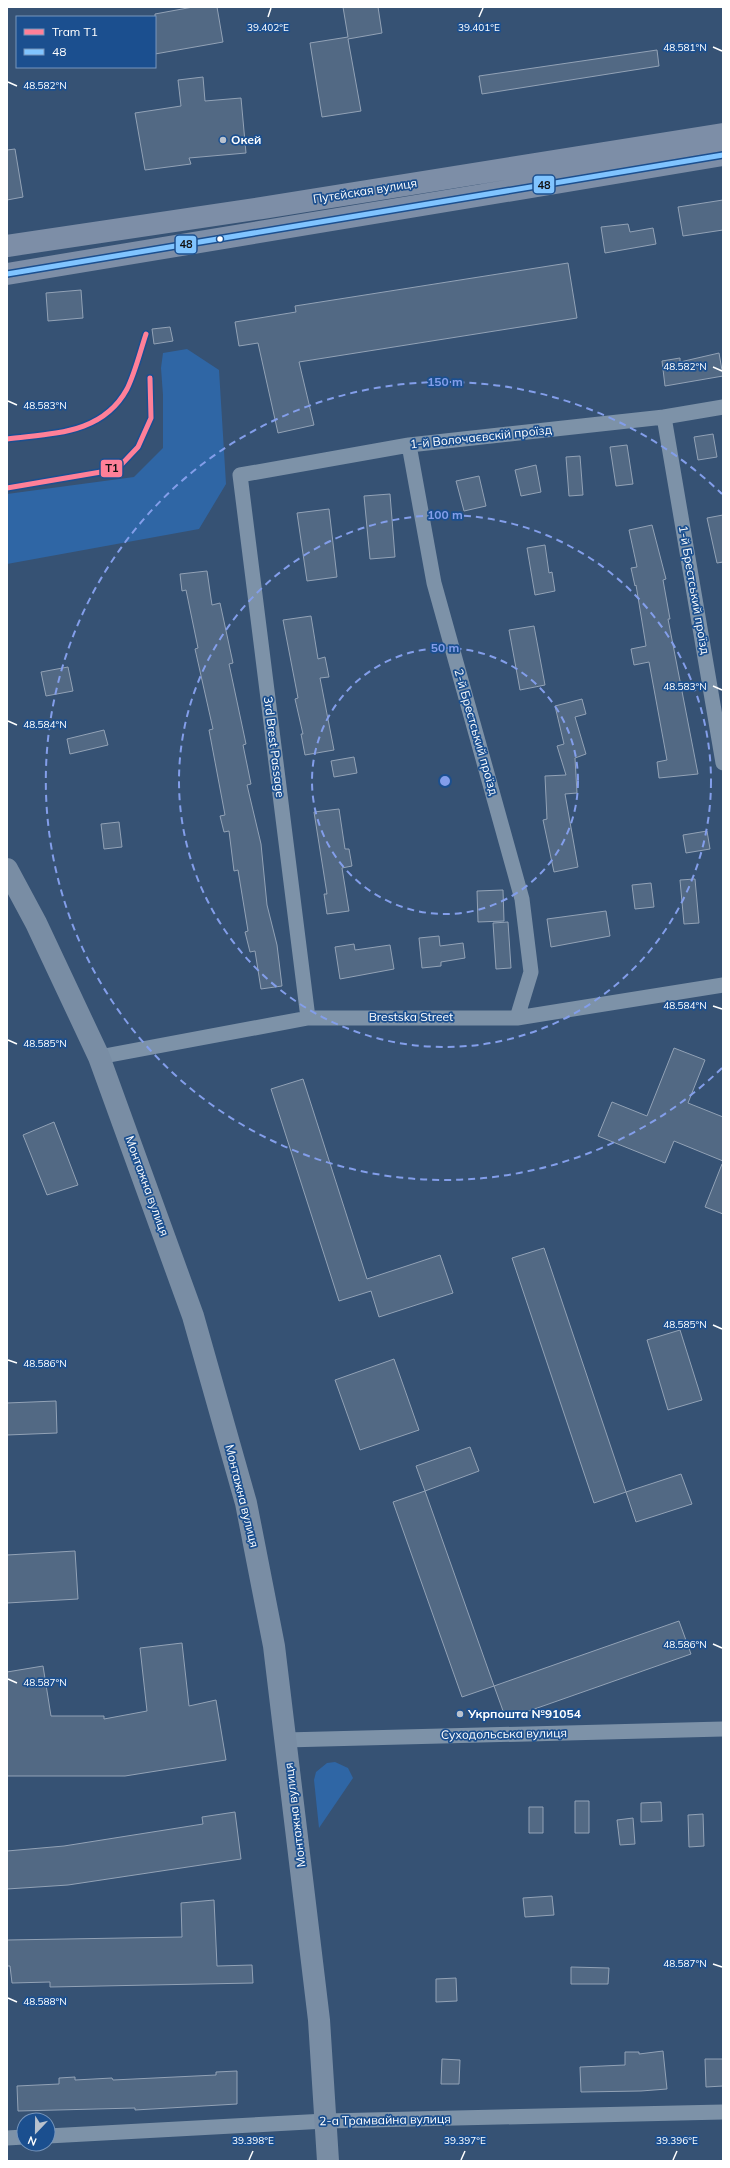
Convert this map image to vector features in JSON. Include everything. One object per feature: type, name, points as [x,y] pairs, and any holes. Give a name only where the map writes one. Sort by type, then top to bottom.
[{"type":"main road","name":"Путєйская вулиця","points":[[7,246],[262,208],[723,134]]},
{"type":"main road","name":"Путєйская вулиця","points":[[7,274],[723,155]]},
{"type":"street","name":"1-й Волочаєвскій проїзд","points":[[240,475],[409,445],[664,417],[723,407]]},
{"type":"street","name":"1-й Брестський проїзд","points":[[664,417],[723,763]]},
{"type":"street","name":"2-й Брестський проїзд","points":[[409,445],[434,583],[522,899],[531,972],[517,1018]]},
{"type":"street","name":"3rd Brest Passage","points":[[240,475],[308,1018]]},
{"type":"street","name":"Монтажна вулиця","points":[[7,869],[36,923],[100,1057],[194,1316],[246,1503],[274,1646],[319,2020],[328,2161]]},
{"type":"street","name":"Brestska Street","points":[[100,1057],[308,1018],[517,1018],[723,985]]},
{"type":"street","name":"Суходольська вулиця","points":[[285,1740],[723,1729]]},
{"type":"street","name":"2-а Трамвайна вулиця","points":[[56,2136],[326,2121],[723,2112]]},
{"type":"shaded area","points":[[187,349],[219,370],[226,484],[199,529],[7,564],[7,494],[134,477],[163,448],[163,395],[161,368],[163,353]]},
{"type":"shaded area","points":[[335,1762],[348,1768],[353,1778],[319,1828],[314,1780],[316,1772],[327,1763]]},
{"type":"building","points":[[193,7],[217,7],[223,42],[156,54],[155,14]]},
{"type":"building","points":[[343,7],[378,7],[382,33],[348,39],[361,111],[322,117],[310,43],[348,37]]},
{"type":"building","points":[[657,50],[659,66],[482,94],[479,76]]},
{"type":"building","points":[[203,77],[205,101],[241,98],[246,153],[189,158],[191,164],[145,170],[135,113],[181,106],[178,80]]},
{"type":"building","points":[[15,149],[23,197],[7,200],[7,150]]},
{"type":"building","points":[[723,200],[723,230],[683,236],[678,207]]},
{"type":"building","points":[[628,224],[630,232],[653,228],[656,244],[605,253],[601,227]]},
{"type":"building","points":[[568,263],[577,318],[299,362],[314,425],[278,433],[258,343],[239,346],[235,322],[296,312],[295,306]]},
{"type":"building","points":[[81,290],[83,318],[48,321],[46,293]]},
{"type":"building","points":[[170,327],[173,341],[154,344],[152,329]]},
{"type":"building","points":[[719,353],[723,376],[665,386],[662,361],[680,358],[680,362]]},
{"type":"building","points":[[713,434],[717,457],[698,460],[694,437]]},
{"type":"building","points":[[627,445],[633,484],[616,486],[610,447]]},
{"type":"building","points":[[580,456],[583,495],[569,496],[566,457]]},
{"type":"building","points":[[536,465],[541,492],[521,496],[515,470]]},
{"type":"building","points":[[479,476],[486,506],[464,511],[456,481]]},
{"type":"building","points":[[390,494],[395,557],[370,559],[364,496]]},
{"type":"building","points":[[329,509],[337,577],[307,581],[297,513]]},
{"type":"building","points":[[723,515],[723,562],[717,563],[707,518]]},
{"type":"building","points":[[652,525],[666,579],[663,580],[670,619],[668,619],[698,774],[659,778],[657,762],[667,760],[649,662],[634,665],[631,649],[646,646],[636,585],[635,586],[631,568],[637,567],[629,530]]},
{"type":"building","points":[[545,545],[549,573],[552,572],[555,591],[535,595],[527,548]]},
{"type":"building","points":[[207,571],[212,605],[220,603],[233,663],[229,664],[246,744],[243,745],[251,784],[247,785],[261,844],[267,905],[277,945],[282,986],[261,989],[255,951],[250,952],[245,932],[248,931],[238,870],[234,871],[229,831],[224,832],[220,816],[225,815],[209,730],[213,729],[195,649],[198,648],[186,590],[182,591],[180,574]]},
{"type":"building","points":[[311,616],[318,659],[325,657],[329,677],[320,678],[334,750],[305,755],[301,734],[303,734],[295,699],[298,698],[283,620]]},
{"type":"building","points":[[534,626],[545,685],[520,690],[509,630]]},
{"type":"building","points":[[68,667],[73,691],[46,696],[41,672]]},
{"type":"building","points":[[582,699],[586,714],[575,717],[586,754],[575,758],[577,793],[565,794],[578,867],[554,872],[543,820],[547,819],[545,776],[566,775],[557,746],[564,744],[555,706]]},
{"type":"building","points":[[104,730],[108,745],[70,754],[67,739]]},
{"type":"building","points":[[354,757],[357,773],[334,777],[331,761]]},
{"type":"building","points":[[339,809],[345,849],[349,849],[352,866],[342,868],[349,911],[327,914],[324,894],[327,894],[314,812]]},
{"type":"building","points":[[119,822],[122,847],[104,849],[101,824]]},
{"type":"building","points":[[707,831],[710,849],[686,853],[683,835]]},
{"type":"building","points":[[695,879],[699,923],[684,924],[680,880]]},
{"type":"building","points":[[651,883],[654,907],[635,909],[632,885]]},
{"type":"building","points":[[503,890],[504,921],[478,922],[477,891]]},
{"type":"building","points":[[606,911],[610,936],[551,947],[547,919]]},
{"type":"building","points":[[508,922],[511,968],[496,969],[493,923]]},
{"type":"building","points":[[439,936],[440,946],[463,943],[465,958],[441,962],[441,966],[422,968],[419,938]]},
{"type":"building","points":[[354,944],[355,950],[390,945],[394,969],[340,979],[335,947]]},
{"type":"building","points":[[674,1048],[705,1060],[688,1103],[723,1117],[723,1161],[674,1141],[665,1163],[598,1136],[612,1102],[647,1116]]},
{"type":"building","points":[[303,1079],[367,1279],[440,1255],[453,1293],[379,1317],[371,1291],[339,1301],[271,1089]]},
{"type":"building","points":[[54,1122],[78,1185],[47,1195],[23,1135]]},
{"type":"building","points":[[723,1164],[723,1214],[705,1207]]},
{"type":"building","points":[[544,1248],[626,1492],[594,1503],[512,1258]]},
{"type":"building","points":[[680,1330],[702,1400],[668,1410],[647,1340]]},
{"type":"building","points":[[394,1359],[419,1430],[360,1450],[335,1380]]},
{"type":"building","points":[[56,1401],[57,1433],[7,1435],[7,1403]]},
{"type":"building","points":[[470,1447],[479,1471],[425,1491],[416,1466]]},
{"type":"building","points":[[681,1474],[692,1504],[636,1522],[626,1492]]},
{"type":"building","points":[[425,1491],[494,1686],[462,1697],[393,1502]]},
{"type":"building","points":[[75,1551],[78,1599],[7,1603],[7,1555]]},
{"type":"building","points":[[679,1621],[691,1654],[506,1719],[494,1686]]},
{"type":"building","points":[[182,1643],[189,1706],[216,1700],[226,1760],[125,1776],[7,1776],[7,1672],[43,1666],[51,1716],[104,1716],[104,1719],[147,1711],[140,1648]]},
{"type":"building","points":[[575,1801],[589,1801],[589,1833],[575,1833]]},
{"type":"building","points":[[661,1802],[662,1821],[641,1822],[641,1803]]},
{"type":"building","points":[[529,1807],[543,1807],[543,1833],[529,1833]]},
{"type":"building","points":[[235,1812],[241,1859],[68,1885],[7,1889],[7,1851],[64,1846],[203,1824],[202,1817]]},
{"type":"building","points":[[703,1814],[704,1846],[689,1847],[688,1815]]},
{"type":"building","points":[[633,1818],[635,1844],[620,1845],[617,1820]]},
{"type":"building","points":[[552,1896],[554,1915],[525,1917],[523,1898]]},
{"type":"building","points":[[214,1900],[217,1966],[252,1965],[253,1983],[50,1987],[50,1982],[12,1983],[10,1966],[7,1966],[7,1940],[182,1937],[181,1903]]},
{"type":"building","points":[[571,1967],[609,1968],[608,1984],[571,1984]]},
{"type":"building","points":[[456,1978],[457,2001],[436,2002],[436,1979]]},
{"type":"building","points":[[663,2051],[667,2089],[581,2092],[580,2067],[625,2065],[625,2052],[639,2052],[639,2054]]},
{"type":"building","points":[[442,2059],[460,2060],[459,2084],[441,2084]]},
{"type":"building","points":[[705,2059],[723,2059],[723,2086],[706,2087]]},
{"type":"building","points":[[237,2071],[237,2104],[135,2110],[135,2108],[18,2111],[17,2086],[59,2084],[59,2078],[75,2077],[75,2080],[112,2078],[113,2080],[216,2075],[216,2072]]},
{"type":"tram line","name":"T1","points":[[7,439],[58,433],[90,423],[104,415],[117,404],[127,389],[146,334]]},
{"type":"tram line","name":"T1","points":[[7,488],[101,472],[120,466],[138,447],[151,418],[150,378]]},
{"type":"transit line","name":"48","points":[[7,274],[723,155]]},
{"type":"place","name":"Окей","points":[[223,140]]},
{"type":"place","name":"Укрпошта №91054","points":[[460,1714]]}]
